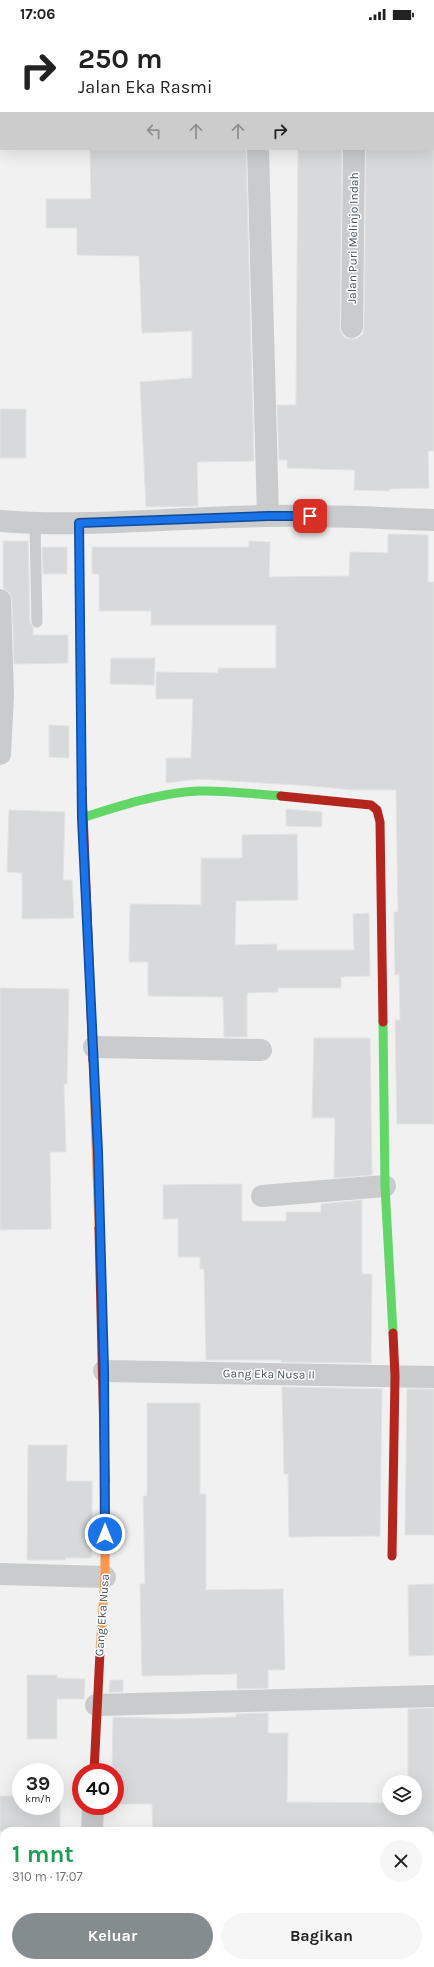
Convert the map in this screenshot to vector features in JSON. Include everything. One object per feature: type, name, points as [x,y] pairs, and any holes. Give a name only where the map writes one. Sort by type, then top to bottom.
[{"type":"street","points":[[258,150],[268,516]]},
{"type":"street","name":"Jalan Puri Melinjo Indah","points":[[352,327],[354,150]]},
{"type":"street","points":[[0,521],[79,523],[268,516],[351,516],[434,520]]},
{"type":"street","name":"Gang Eka Nusa","points":[[79,523],[82,818],[94,1047],[104,1371],[105,1577],[96,1705],[94,1763]]},
{"type":"street","points":[[0,600],[3,696],[0,754]]},
{"type":"street","points":[[82,818],[146,800],[198,791],[312,798],[370,805],[376,810],[380,822],[385,1186],[395,1376],[392,1556]]},
{"type":"street","points":[[94,1047],[261,1050]]},
{"type":"street","points":[[262,1196],[385,1186]]},
{"type":"street","name":"Gang Eka Nusa II","points":[[104,1371],[434,1377]]},
{"type":"street","points":[[0,1574],[105,1577]]},
{"type":"street","points":[[96,1705],[434,1696]]},
{"type":"street","points":[[92,1827],[93,1815]]},
{"type":"lane","points":[[35,523],[37,622]]},
{"type":"building","points":[[90,150],[246,150],[254,461],[197,462],[198,506],[146,507],[140,382],[192,378],[192,331],[142,333],[139,256],[77,255],[77,228],[46,228],[46,199],[91,199]]},
{"type":"building","points":[[298,150],[342,150],[340,327],[341,333],[345,338],[352,339],[358,338],[363,334],[364,327],[366,150],[434,150],[434,451],[428,451],[429,488],[389,489],[389,491],[354,490],[355,470],[287,468],[287,460],[279,460],[277,405],[296,405]]},
{"type":"building","points":[[0,409],[26,409],[26,458],[0,458]]},
{"type":"building","points":[[388,534],[428,535],[428,582],[434,582],[434,1124],[397,1124],[395,1020],[400,1020],[399,974],[395,975],[394,912],[398,912],[396,790],[353,790],[199,779],[166,783],[166,758],[191,758],[193,699],[156,699],[156,672],[218,673],[218,668],[276,668],[276,625],[151,625],[151,611],[99,611],[99,574],[92,574],[92,547],[249,547],[249,541],[270,542],[269,577],[349,576],[350,552],[388,553]]},
{"type":"building","points":[[3,541],[28,541],[30,622],[33,627],[33,635],[68,635],[68,663],[14,664],[12,600],[10,593],[3,588]]},
{"type":"building","points":[[42,547],[67,547],[67,574],[43,574]]},
{"type":"building","points":[[111,658],[155,658],[154,685],[110,684]]},
{"type":"building","points":[[49,725],[69,726],[69,758],[49,757]]},
{"type":"building","points":[[286,809],[322,812],[322,827],[286,826]]},
{"type":"building","points":[[9,810],[65,812],[63,880],[72,880],[74,918],[22,919],[22,873],[7,872]]},
{"type":"building","points":[[297,834],[298,900],[236,901],[235,945],[277,944],[277,950],[354,950],[353,914],[369,913],[370,976],[341,977],[341,988],[278,988],[278,992],[247,993],[247,1037],[224,1037],[223,997],[148,996],[148,962],[129,962],[130,904],[201,905],[201,858],[242,858],[242,835]]},
{"type":"building","points":[[0,988],[69,989],[67,1084],[64,1084],[66,1152],[50,1152],[51,1229],[0,1230]]},
{"type":"building","points":[[314,1038],[370,1038],[372,1175],[334,1178],[335,1118],[312,1118]]},
{"type":"building","points":[[242,1184],[242,1221],[286,1221],[286,1212],[321,1212],[321,1204],[362,1200],[362,1274],[372,1274],[371,1363],[281,1362],[281,1360],[206,1360],[204,1269],[200,1269],[200,1257],[178,1257],[178,1219],[163,1219],[163,1185]]},
{"type":"building","points":[[282,1387],[382,1389],[380,1536],[289,1537],[288,1474],[284,1474]]},
{"type":"building","points":[[407,1389],[434,1389],[434,1535],[405,1535]]},
{"type":"building","points":[[147,1403],[200,1403],[200,1494],[206,1494],[206,1590],[283,1589],[285,1670],[268,1670],[268,1688],[237,1689],[237,1674],[142,1676],[140,1584],[145,1584],[143,1496],[147,1496]]},
{"type":"building","points":[[28,1445],[67,1445],[66,1481],[92,1481],[92,1558],[27,1560]]},
{"type":"building","points":[[434,1584],[434,1655],[409,1656],[408,1585]]},
{"type":"building","points":[[27,1675],[57,1675],[57,1678],[85,1679],[84,1699],[57,1699],[57,1739],[27,1739]]},
{"type":"building","points":[[110,1680],[123,1680],[123,1692],[109,1692]]},
{"type":"building","points":[[434,1708],[434,1827],[153,1827],[152,1804],[124,1804],[124,1763],[112,1763],[113,1717],[179,1719],[236,1717],[236,1714],[268,1713],[268,1733],[288,1733],[287,1802],[382,1803],[382,1815],[422,1815],[422,1775],[408,1775],[408,1709]]},
{"type":"building","points":[[0,1796],[12,1796],[12,1815],[60,1815],[60,1827],[0,1827]]},
{"type":"traffic: fast","points":[[82,818],[154,797],[183,792],[219,791],[281,796]]},
{"type":"traffic: fast","points":[[383,1022],[385,1186],[393,1333]]},
{"type":"traffic: slow","points":[[79,523],[82,788]]},
{"type":"traffic: slow","points":[[93,1060],[99,1228]]},
{"type":"traffic: slow","points":[[100,1652],[105,1577],[105,1481]]},
{"type":"traffic: jam","points":[[82,788],[93,1060]]},
{"type":"traffic: jam","points":[[281,796],[371,805],[377,810],[380,822],[383,1022]]},
{"type":"traffic: jam","points":[[99,1228],[105,1481]]},
{"type":"traffic: jam","points":[[392,1556],[395,1376],[393,1333]]},
{"type":"traffic: jam","points":[[94,1763],[100,1652]]},
{"type":"route","points":[[105,1534],[104,1371],[98,1152],[82,818],[79,523],[268,516],[310,516]]}]
